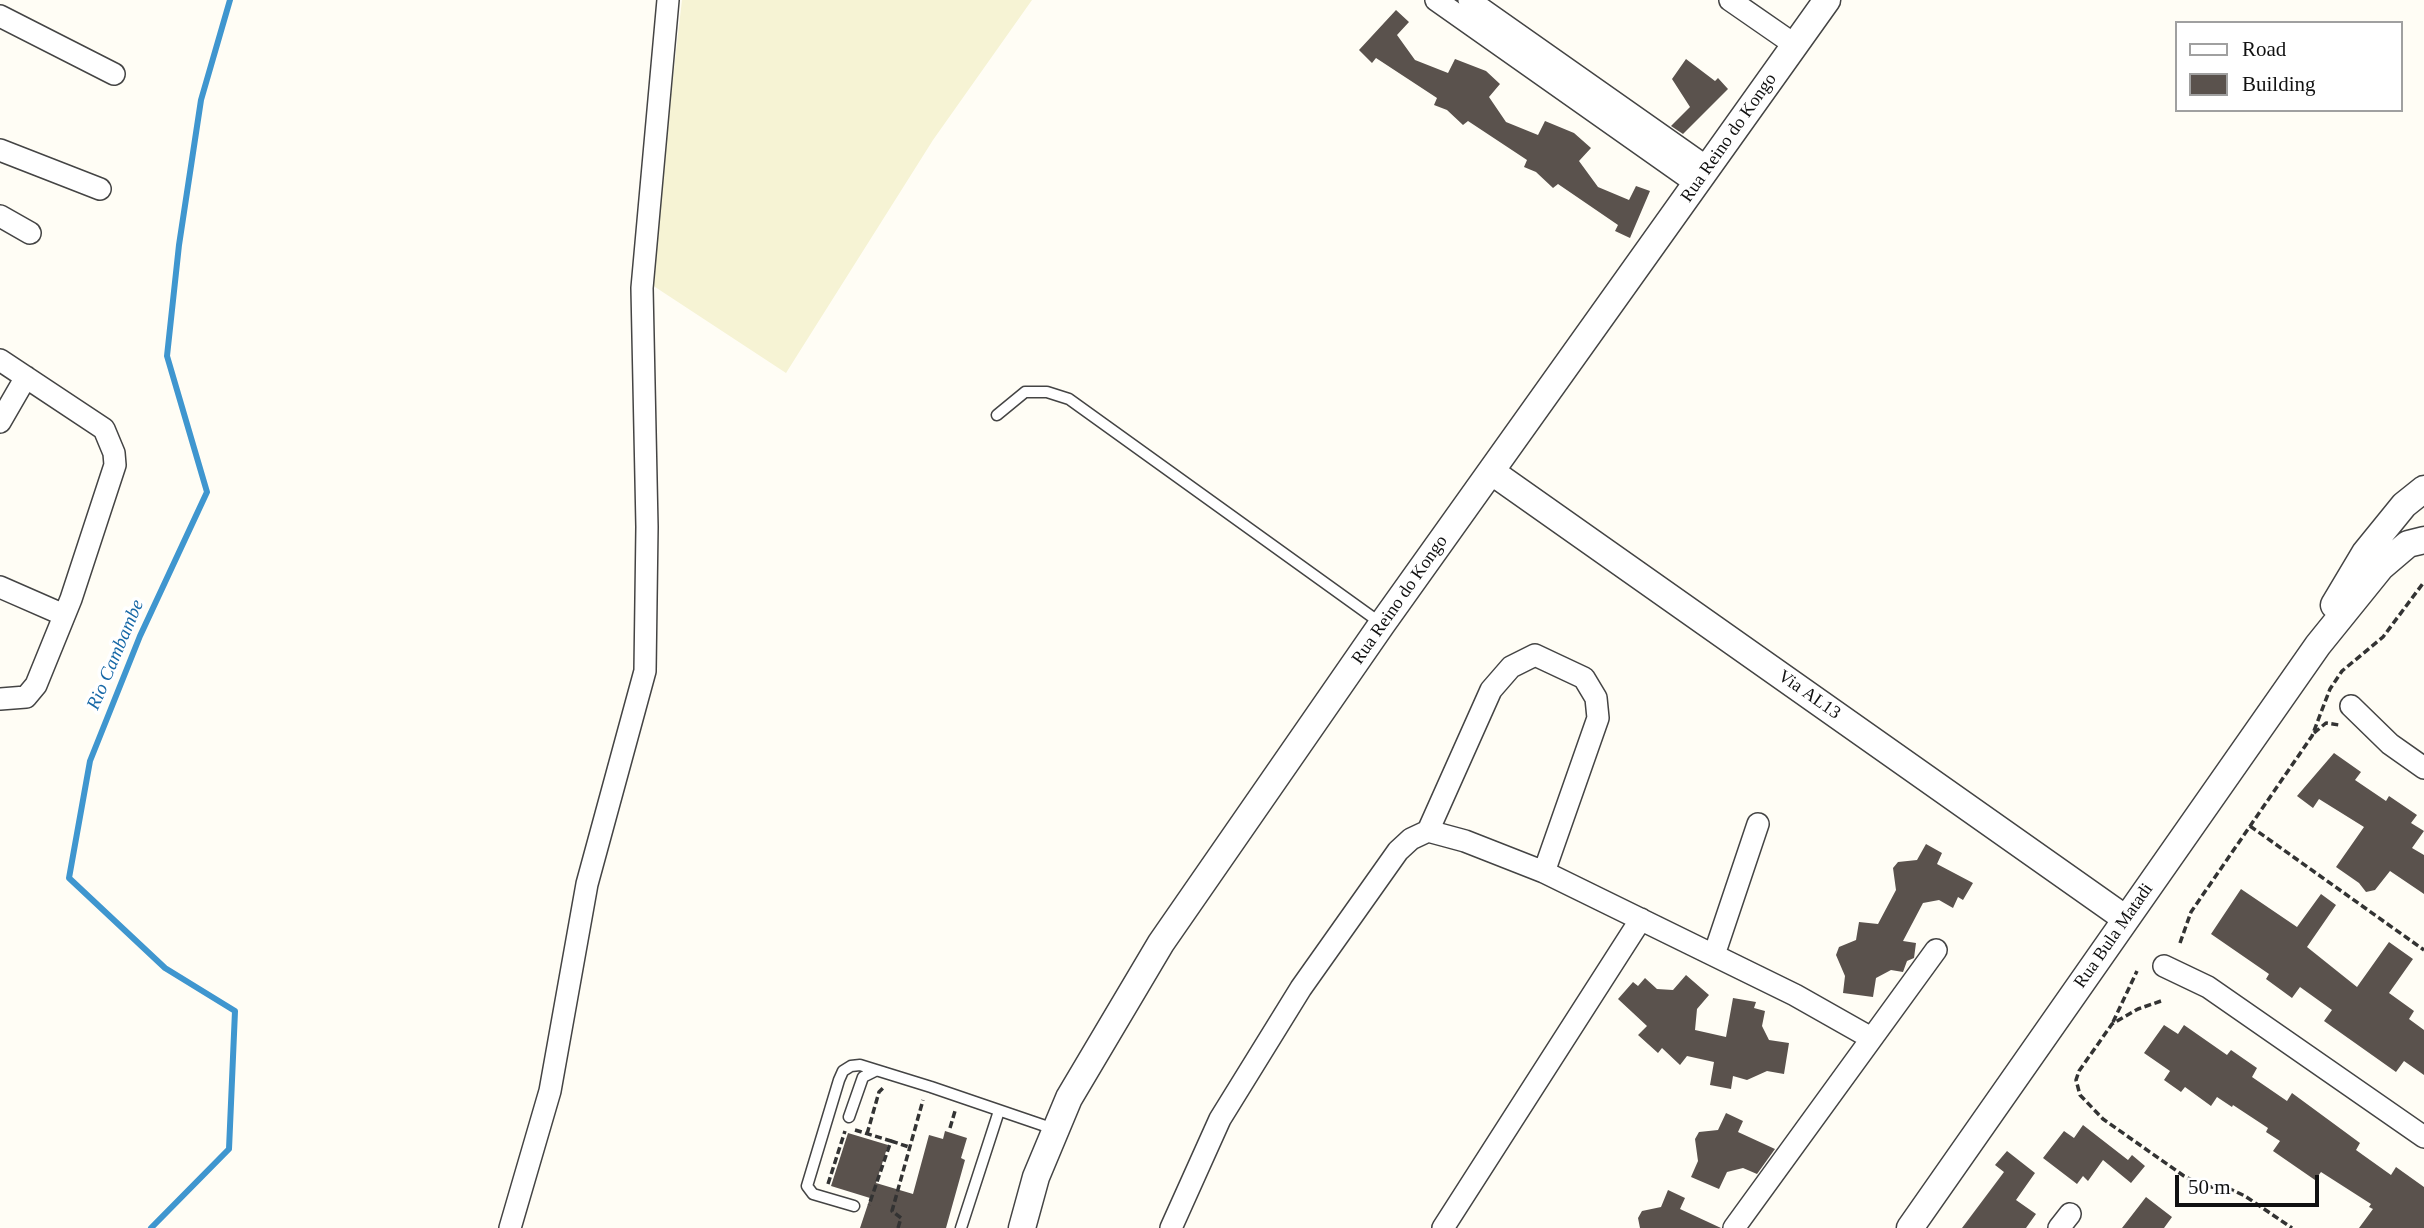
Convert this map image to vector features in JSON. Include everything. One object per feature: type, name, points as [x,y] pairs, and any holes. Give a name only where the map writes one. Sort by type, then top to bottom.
[{"type":"street","points":[[510,1228],[550,1091],[587,884],[645,671],[647,527],[642,288],[668,0]]},
{"type":"street","points":[[1436,0],[1703,176]]},
{"type":"street","points":[[1469,0],[1703,176]]},
{"type":"street","points":[[1730,0],[1795,45]]},
{"type":"street","name":"Rua Reino do Kongo","points":[[1022,1228],[1054,1129],[1161,943],[1382,624],[1827,0]]},
{"type":"street","points":[[0,16],[114,74]]},
{"type":"street","points":[[0,150],[100,189]]},
{"type":"street","points":[[0,216],[30,233]]},
{"type":"street","points":[[0,360],[104,429],[114,453],[115,464],[64,615],[36,685],[26,697],[0,699]]},
{"type":"street","points":[[0,422],[26,377]]},
{"type":"street","name":"Via AL13","points":[[1492,472],[2126,919]]},
{"type":"street","name":"Rua Bula Matadi","points":[[2318,645],[2337,597],[2365,553],[2404,505],[2424,489]]},
{"type":"street","name":"Rua Bula Matadi","points":[[1910,1228],[2318,645],[2381,567],[2408,544],[2424,540]]},
{"type":"street","points":[[0,587],[64,615]]},
{"type":"street","points":[[1428,831],[1492,690],[1511,667],[1535,655],[1584,678],[1596,698],[1598,718],[1544,872]]},
{"type":"street","points":[[2351,706],[2390,744],[2424,768]]},
{"type":"street","points":[[1714,956],[1758,824]]},
{"type":"street","points":[[1171,1228],[1220,1119],[1301,988],[1398,851],[1411,839],[1428,831],[1465,841],[1544,872],[1795,995],[1871,1038]]},
{"type":"street","points":[[1443,1228],[1641,919]]},
{"type":"street","points":[[1734,1228],[1936,950]]},
{"type":"street","points":[[2164,966],[2208,987],[2424,1138]]},
{"type":"lane","points":[[997,415],[1025,392],[1047,392],[1069,399],[1382,624]]},
{"type":"lane","points":[[851,1066],[879,1071],[1054,1129]]},
{"type":"lane","points":[[851,1066],[860,1070],[861,1081]]},
{"type":"lane","points":[[851,1066],[840,1076],[807,1186],[813,1194],[857,1204]]},
{"type":"lane","points":[[849,1117],[861,1081],[870,1071],[879,1071]]},
{"type":"lane","points":[[961,1228],[999,1111]]},
{"type":"path","points":[[2312,736],[2324,699],[2342,671],[2383,636],[2424,582]]},
{"type":"path","points":[[2180,943],[2191,912],[2312,736],[2326,723],[2339,725]]},
{"type":"path","points":[[2250,826],[2424,950]]},
{"type":"path","points":[[2137,971],[2112,1024],[2076,1080],[2080,1095],[2091,1109],[2183,1175],[2203,1186],[2230,1189],[2245,1196],[2292,1228]]},
{"type":"path","points":[[2112,1024],[2138,1009],[2161,1001]]},
{"type":"path","points":[[867,1134],[879,1092],[887,1087],[892,1088]]},
{"type":"path","points":[[913,1095],[934,1102]]},
{"type":"path","points":[[898,1228],[901,1218],[892,1211],[924,1098]]},
{"type":"path","points":[[945,1106],[965,1112]]},
{"type":"path","points":[[950,1128],[956,1109]]},
{"type":"path","points":[[826,1192],[846,1127],[909,1147]]},
{"type":"path","points":[[857,1204],[871,1206],[891,1141]]},
{"type":"shaded area","points":[[682,0],[1032,0],[933,140],[786,373],[649,283]]},
{"type":"building","points":[[1396,10],[1409,22],[1397,35],[1415,60],[1448,73],[1455,59],[1486,71],[1500,84],[1489,97],[1506,122],[1538,135],[1545,121],[1574,133],[1591,148],[1579,161],[1598,187],[1629,200],[1636,186],[1650,191],[1630,238],[1615,231],[1618,225],[1558,184],[1553,188],[1536,172],[1524,167],[1527,160],[1468,121],[1463,125],[1447,110],[1434,105],[1437,98],[1376,58],[1372,63],[1359,50]]},
{"type":"building","points":[[1686,59],[1715,81],[1718,78],[1728,89],[1683,134],[1671,126],[1690,107],[1672,79]]},
{"type":"building","points":[[2334,753],[2361,772],[2355,780],[2386,801],[2389,796],[2417,815],[2411,823],[2424,831],[2412,848],[2424,855],[2424,894],[2390,871],[2375,890],[2366,892],[2359,883],[2336,867],[2364,827],[2319,799],[2313,808],[2297,796]]},
{"type":"building","points":[[1926,844],[1942,853],[1937,864],[1973,883],[1963,900],[1958,897],[1953,908],[1939,900],[1923,903],[1903,941],[1916,943],[1914,958],[1907,961],[1903,972],[1891,970],[1876,978],[1873,997],[1843,993],[1845,976],[1836,955],[1839,947],[1856,940],[1859,922],[1878,924],[1896,890],[1893,868],[1898,862],[1917,860]]},
{"type":"building","points":[[2241,889],[2297,927],[2321,894],[2336,905],[2307,947],[2357,987],[2389,942],[2413,959],[2389,993],[2414,1011],[2409,1019],[2424,1030],[2424,1075],[2404,1061],[2396,1072],[2324,1021],[2332,1010],[2300,987],[2292,998],[2266,979],[2269,974],[2211,934]]},
{"type":"building","points":[[1686,975],[1709,995],[1697,1009],[1695,1030],[1726,1037],[1733,998],[1756,1002],[1754,1008],[1765,1011],[1762,1026],[1769,1040],[1789,1043],[1784,1074],[1767,1071],[1747,1080],[1733,1076],[1731,1089],[1710,1085],[1714,1062],[1687,1056],[1680,1065],[1662,1048],[1658,1053],[1638,1035],[1647,1026],[1618,999],[1633,982],[1638,986],[1645,978],[1657,989],[1673,990]]},
{"type":"building","points":[[2164,1025],[2178,1034],[2184,1025],[2227,1055],[2231,1050],[2257,1068],[2252,1077],[2287,1101],[2292,1093],[2360,1143],[2356,1150],[2391,1175],[2396,1167],[2424,1187],[2424,1228],[2359,1228],[2373,1209],[2369,1207],[2371,1204],[2321,1172],[2315,1180],[2273,1151],[2280,1141],[2266,1132],[2268,1128],[2233,1105],[2232,1107],[2217,1097],[2211,1106],[2185,1087],[2181,1092],[2164,1080],[2170,1071],[2144,1053]]},
{"type":"building","points":[[1726,1113],[1743,1121],[1738,1132],[1775,1149],[1757,1174],[1743,1168],[1727,1172],[1719,1189],[1691,1177],[1698,1161],[1695,1139],[1699,1132],[1718,1130]]},
{"type":"building","points":[[2083,1125],[2128,1160],[2132,1155],[2145,1166],[2131,1183],[2103,1160],[2088,1181],[2083,1176],[2077,1184],[2043,1158],[2064,1131],[2074,1138]]},
{"type":"building","points":[[945,1131],[967,1138],[961,1158],[965,1160],[946,1228],[860,1228],[870,1198],[831,1186],[848,1133],[888,1145],[876,1183],[913,1194],[929,1135],[943,1139]]},
{"type":"building","points":[[2007,1151],[2035,1173],[2016,1200],[2036,1214],[2026,1228],[1962,1228],[2004,1172],[1995,1165]]},
{"type":"building","points":[[1668,1190],[1685,1198],[1680,1209],[1721,1228],[1640,1228],[1638,1218],[1642,1211],[1661,1207]]},
{"type":"building","points":[[2146,1197],[2172,1217],[2164,1228],[2122,1228]]},
{"type":"waterway","name":"Rio Cambambe","points":[[151,1228],[229,1149],[235,1011],[165,968],[69,878],[90,761],[140,636],[207,492],[167,356],[179,245],[201,100],[230,0]]}]
